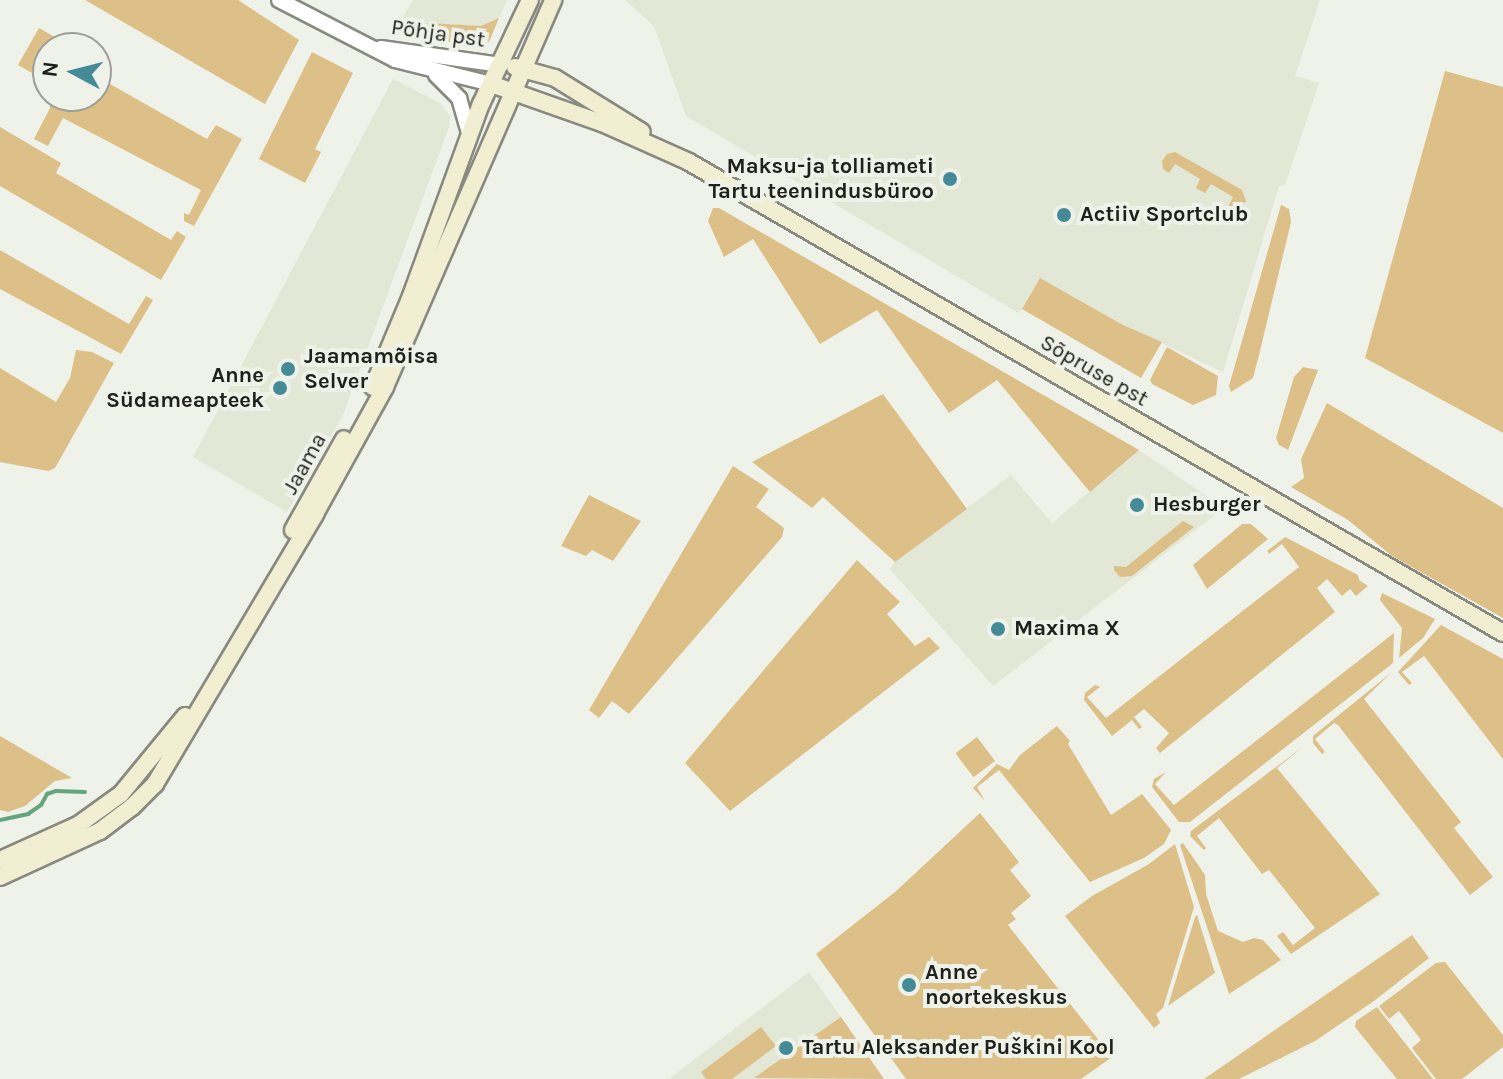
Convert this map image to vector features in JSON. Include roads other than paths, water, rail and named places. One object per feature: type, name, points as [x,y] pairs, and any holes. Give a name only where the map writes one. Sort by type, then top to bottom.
[{"type":"main road","name":"Jaama","points":[[0,860],[78,825],[121,794],[178,727],[374,385],[411,296],[469,135],[530,0]]},
{"type":"main road","name":"Jaama","points":[[0,877],[84,841],[132,807],[155,784],[315,514],[390,376],[553,0]]},
{"type":"main road","name":"Sõpruse pst","points":[[501,65],[524,68],[555,78],[600,103],[662,148],[1503,633]]},
{"type":"main road","name":"Sõpruse pst","points":[[491,84],[515,90],[662,148]]},
{"type":"street","name":"Põhja pst","points":[[279,0],[369,47],[429,70],[491,84]]},
{"type":"street","name":"Põhja pst","points":[[369,47],[501,65]]},
{"type":"street","points":[[429,70],[459,98],[469,135]]},
{"type":"waterway","points":[[0,820],[28,814],[41,805],[47,794],[56,791],[85,792]]},
{"type":"place","name":"Maksu-ja tolliameti Tartu teenindusbüroo","points":[[950,179]]},
{"type":"place","name":"Actiiv Sportclub","points":[[1064,215]]},
{"type":"place","name":"Jaamamõisa Selver","points":[[288,369]]},
{"type":"place","name":"Anne Südameapteek","points":[[280,388]]},
{"type":"place","name":"Hesburger","points":[[1137,505]]},
{"type":"place","name":"Maxima X","points":[[998,629]]},
{"type":"place","name":"Anne noortekeskus","points":[[909,985]]},
{"type":"place","name":"Tartu Aleksander Puškini Kool","points":[[786,1048]]}]
